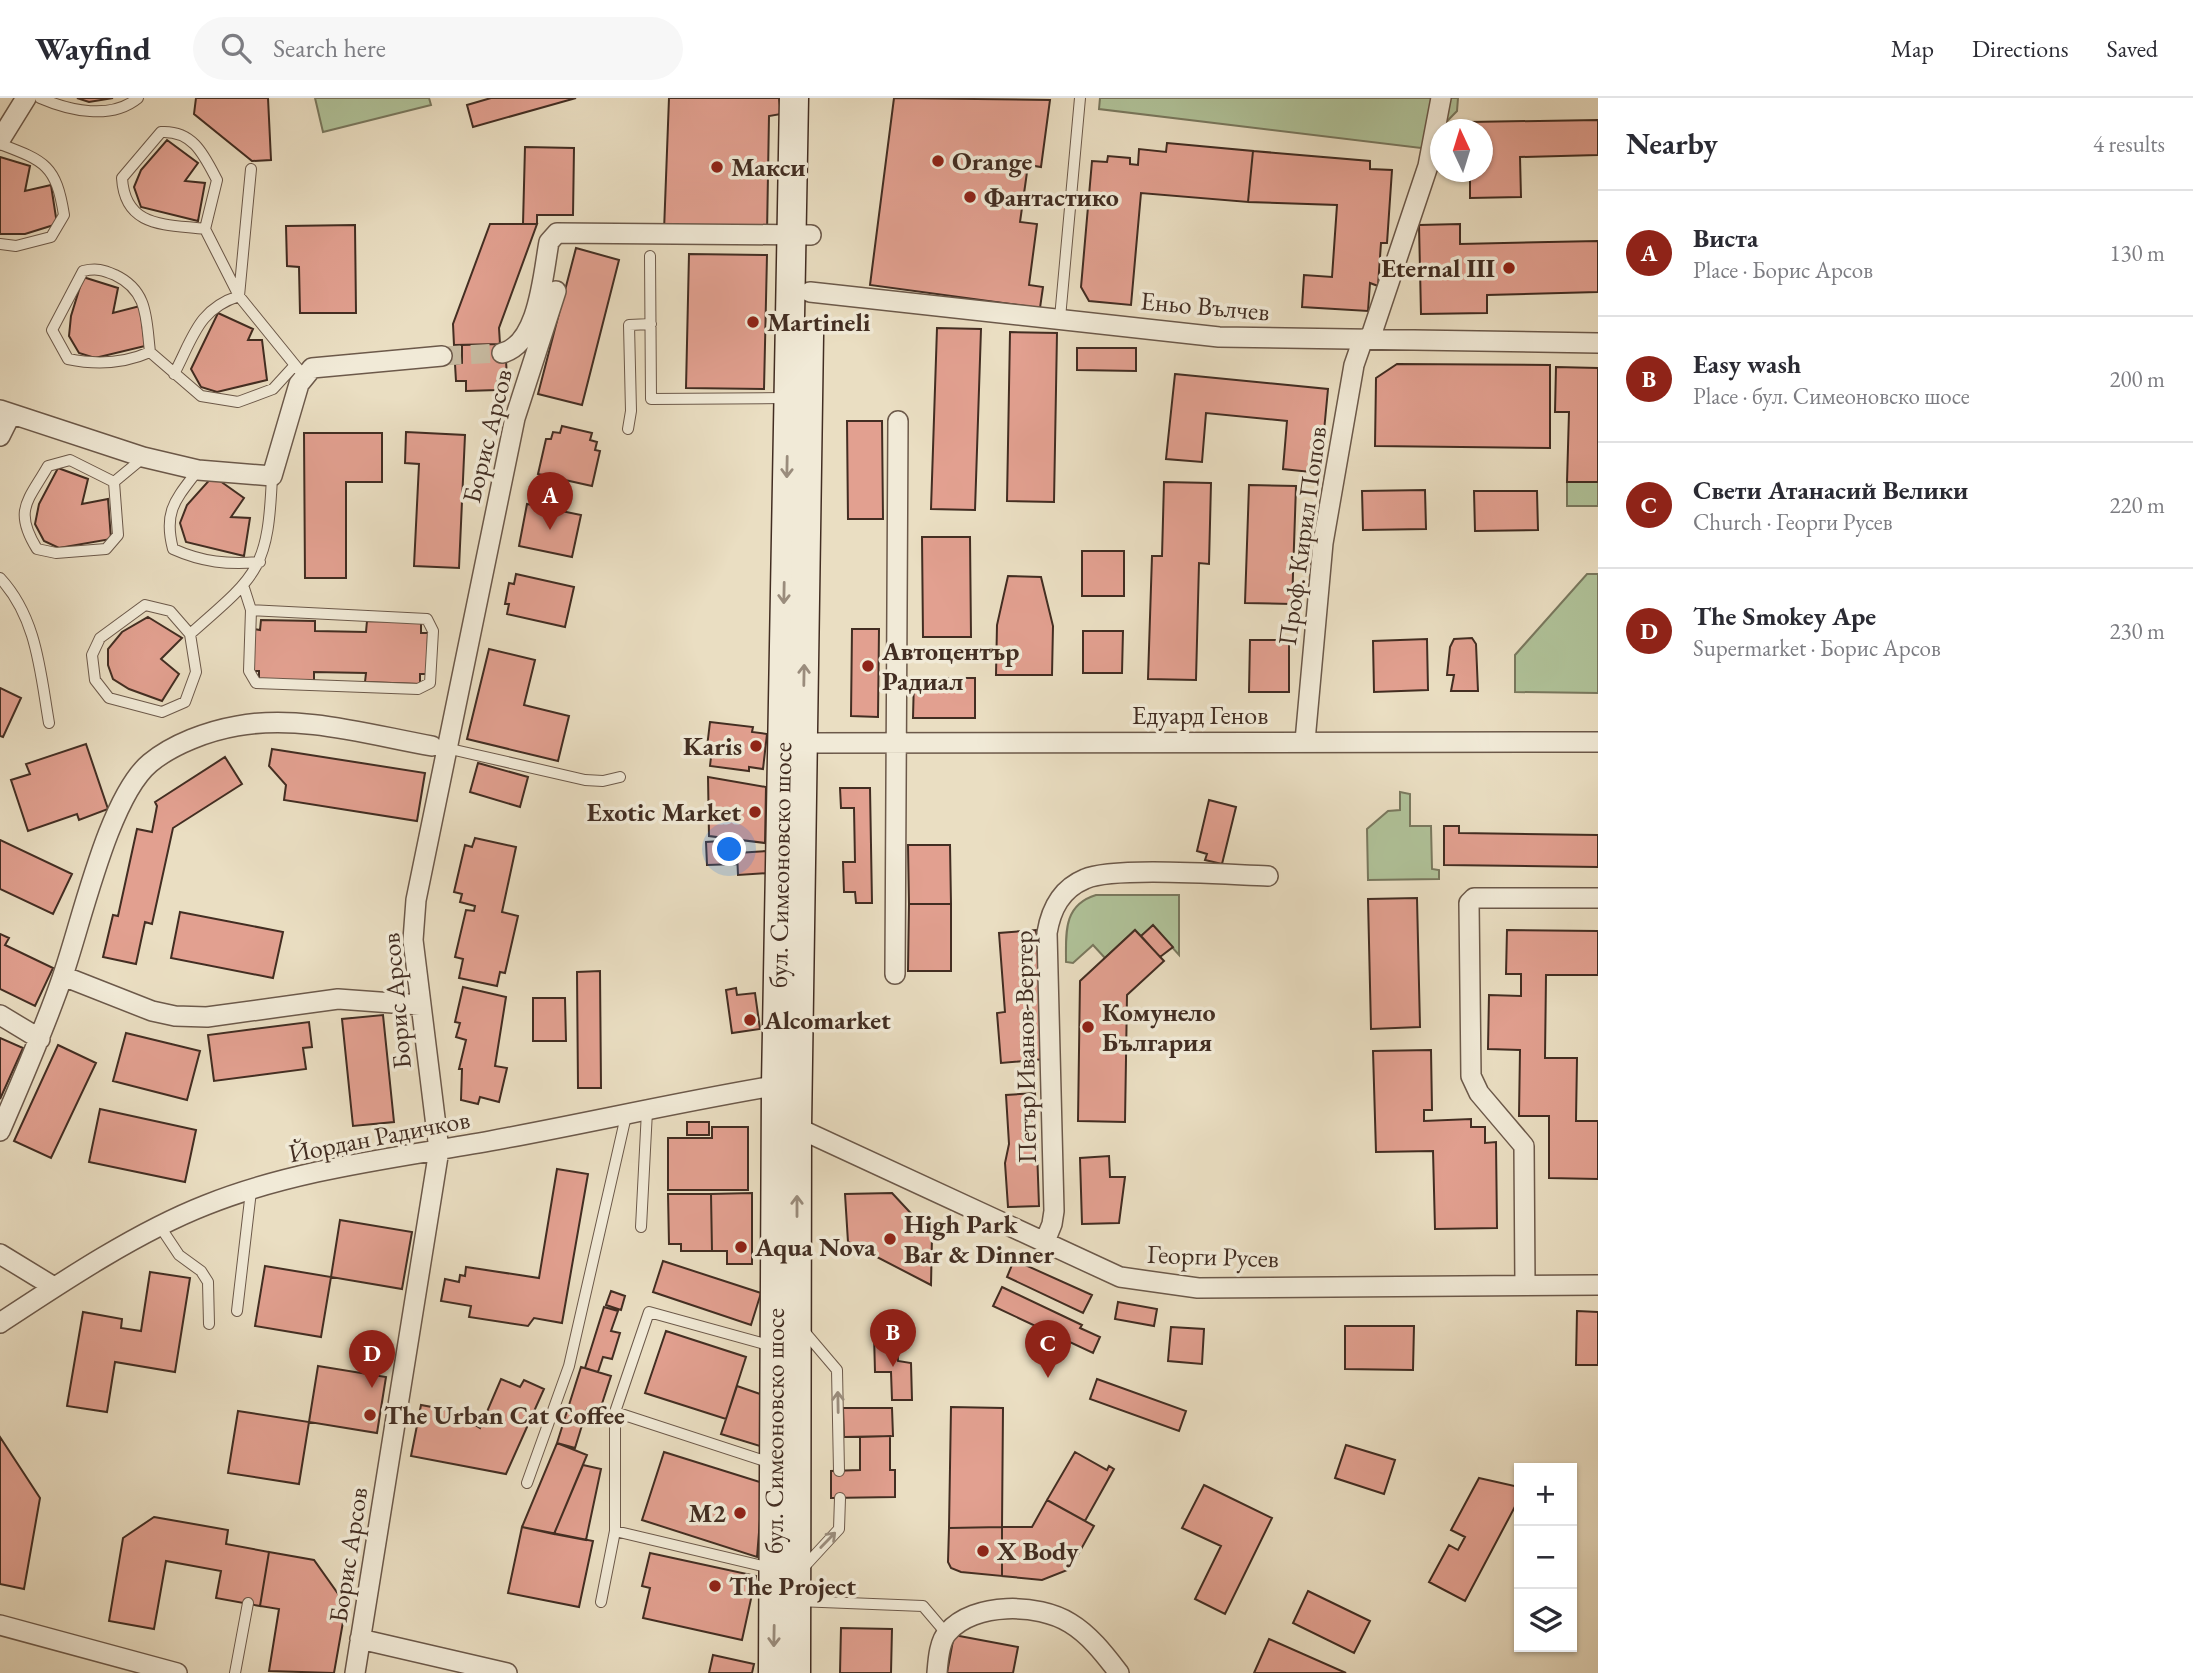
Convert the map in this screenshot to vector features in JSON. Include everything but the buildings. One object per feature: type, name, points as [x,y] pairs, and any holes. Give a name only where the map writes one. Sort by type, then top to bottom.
[{"type":"main road","name":"бул. Симеоновско шосе","points":[[787,1083],[803,743],[810,292],[802,235],[794,98]]},
{"type":"main road","name":"бул. Симеоновско шосе","points":[[796,1673],[789,1582],[775,1464],[776,1347],[787,1123],[788,398],[813,98]]},
{"type":"main road","name":"бул. Симеоновско шосе","points":[[773,1673],[789,1582],[797,1323],[787,1123]]},
{"type":"street","points":[[0,142],[26,98]]},
{"type":"street","name":"Проф. Кирил Попов","points":[[1305,741],[1323,543],[1354,365],[1366,339],[1428,166],[1441,98]]},
{"type":"street","points":[[502,353],[520,344],[533,320],[549,242],[557,233],[802,235]]},
{"type":"street","name":"Борис Арсов","points":[[355,1673],[439,1150],[413,940],[416,900],[439,747],[518,406],[556,291]]},
{"type":"street","name":"Еньо Вълчев","points":[[810,292],[1219,337],[1598,343]]},
{"type":"street","points":[[0,436],[5,413],[143,457],[198,470],[272,476],[299,370],[327,365],[442,356]]},
{"type":"street","points":[[895,974],[898,421]]},
{"type":"street","points":[[0,1131],[40,1039],[63,976],[96,868],[125,799],[149,763],[189,740],[238,726],[275,724],[327,727],[439,747]]},
{"type":"street","name":"Едуард Генов","points":[[803,743],[1598,742]]},
{"type":"street","name":"Петър Иванов-Вертер","points":[[1044,1244],[1054,1211],[1047,933],[1051,911],[1065,891],[1086,878],[1112,874],[1268,876]]},
{"type":"street","points":[[1525,1285],[1524,1146],[1479,1093],[1471,1076],[1469,903],[1474,898],[1598,898]]},
{"type":"street","points":[[63,976],[152,1011],[175,1016],[206,1017],[338,999],[372,999],[420,1005]]},
{"type":"street","points":[[0,1015],[40,1039]]},
{"type":"street","name":"Йордан Радичков","points":[[0,1323],[54,1287],[161,1228],[206,1205],[251,1191],[359,1164],[626,1116],[787,1083]]},
{"type":"street","name":"Георги Русев","points":[[787,1123],[1120,1277],[1198,1288],[1598,1285]]},
{"type":"street","points":[[0,1254],[54,1287]]},
{"type":"street","points":[[937,1673],[946,1633],[961,1620],[986,1612],[1019,1609],[1052,1614],[1085,1634],[1119,1673]]},
{"type":"street","points":[[0,1625],[177,1673]]},
{"type":"street","points":[[360,1639],[507,1673]]},
{"type":"lane","points":[[40,98],[65,108],[89,111],[126,108],[138,98]]},
{"type":"lane","points":[[1059,318],[1080,98]]},
{"type":"lane","points":[[150,352],[129,361],[88,363],[68,359],[52,330],[83,271],[99,268],[131,283],[144,304],[150,352],[201,396],[238,402],[273,389],[299,370],[239,296],[205,229],[217,180],[199,146],[176,131],[161,132],[122,178],[123,198],[146,222],[205,229]]},
{"type":"lane","points":[[0,142],[39,159],[59,185],[64,215],[51,237],[16,246],[0,244]]},
{"type":"lane","points":[[239,296],[251,169]]},
{"type":"lane","points":[[650,256],[651,399]]},
{"type":"lane","points":[[174,374],[203,318],[219,303],[239,296]]},
{"type":"lane","points":[[628,429],[631,399],[629,325],[651,324]]},
{"type":"lane","points":[[631,399],[788,398]]},
{"type":"lane","points":[[114,482],[143,457]]},
{"type":"lane","points":[[70,460],[114,482],[118,535],[106,549],[56,553],[37,549],[23,527],[25,505],[48,466],[70,460]]},
{"type":"lane","points":[[198,470],[172,506],[167,529],[173,549],[194,558],[229,565],[260,562]]},
{"type":"lane","points":[[190,635],[244,588],[260,562],[270,530],[272,476]]},
{"type":"lane","points":[[0,578],[14,594],[33,633],[49,723]]},
{"type":"lane","points":[[244,588],[251,610],[249,671],[256,683],[418,689],[430,683],[433,631],[427,619],[251,610]]},
{"type":"lane","points":[[145,605],[170,611],[190,635],[196,672],[185,702],[162,712],[109,698],[96,681],[92,654],[100,638],[145,605]]},
{"type":"lane","points":[[439,747],[585,780],[603,781],[620,777]]},
{"type":"lane","points":[[641,1227],[648,1111]]},
{"type":"lane","points":[[527,1483],[569,1366],[626,1116]]},
{"type":"lane","points":[[237,1311],[251,1191]]},
{"type":"lane","points":[[161,1228],[179,1255],[201,1271],[208,1282],[209,1324]]},
{"type":"lane","points":[[601,1602],[615,1531],[615,1412],[649,1312],[776,1347]]},
{"type":"lane","points":[[797,1323],[837,1370],[839,1471]]},
{"type":"lane","points":[[615,1412],[775,1464]]},
{"type":"lane","points":[[789,1582],[839,1529],[840,1498]]},
{"type":"lane","points":[[615,1531],[789,1582],[923,1606],[946,1633]]},
{"type":"lane","points":[[235,1673],[248,1603]]},
{"type":"green space","points":[[315,98],[429,98],[431,105],[323,132]]},
{"type":"green space","points":[[1100,98],[1458,98],[1457,111],[1449,119],[1430,119],[1430,139],[1421,148],[1099,109]]},
{"type":"green space","points":[[1567,482],[1598,482],[1598,506],[1567,506]]},
{"type":"green space","points":[[1587,574],[1598,574],[1598,693],[1515,692],[1515,655]]},
{"type":"green space","points":[[1400,792],[1410,794],[1410,826],[1431,826],[1432,869],[1439,870],[1439,879],[1368,880],[1367,829],[1388,811],[1400,810]]},
{"type":"green space","points":[[1096,895],[1179,895],[1179,955],[1153,926],[1141,936],[1135,930],[1105,958],[1093,945],[1073,963],[1066,962],[1067,931],[1072,913],[1085,900]]},
{"type":"tunnel","points":[[442,356],[502,353]]},
{"type":"place","name":"Orange","points":[[938,161]]},
{"type":"place","name":"Макси","points":[[717,167]]},
{"type":"place","name":"Фантастико","points":[[970,197]]},
{"type":"place","name":"Eternal III","points":[[1509,268]]},
{"type":"place","name":"Martineli","points":[[753,322]]},
{"type":"place","name":"Виста","points":[[550,530]]},
{"type":"place","name":"Автоцентър Радиал","points":[[868,666]]},
{"type":"place","name":"Karis","points":[[756,746]]},
{"type":"place","name":"Exotic Market","points":[[755,812]]},
{"type":"place","name":"Alcomarket","points":[[750,1020]]},
{"type":"place","name":"Комунело България","points":[[1088,1027]]},
{"type":"place","name":"High Park Bar & Dinner","points":[[890,1239]]},
{"type":"place","name":"Aqua Nova","points":[[741,1247]]},
{"type":"place","name":"Easy wash","points":[[893,1367]]},
{"type":"place","name":"Свети Атанасий Велики","points":[[1048,1378]]},
{"type":"place","name":"The Smokey Ape","points":[[372,1388]]},
{"type":"place","name":"The Urban Cat Coffee","points":[[370,1415]]},
{"type":"place","name":"M2","points":[[740,1513]]},
{"type":"place","name":"X Body","points":[[983,1551]]},
{"type":"place","name":"The Project","points":[[715,1586]]}]
